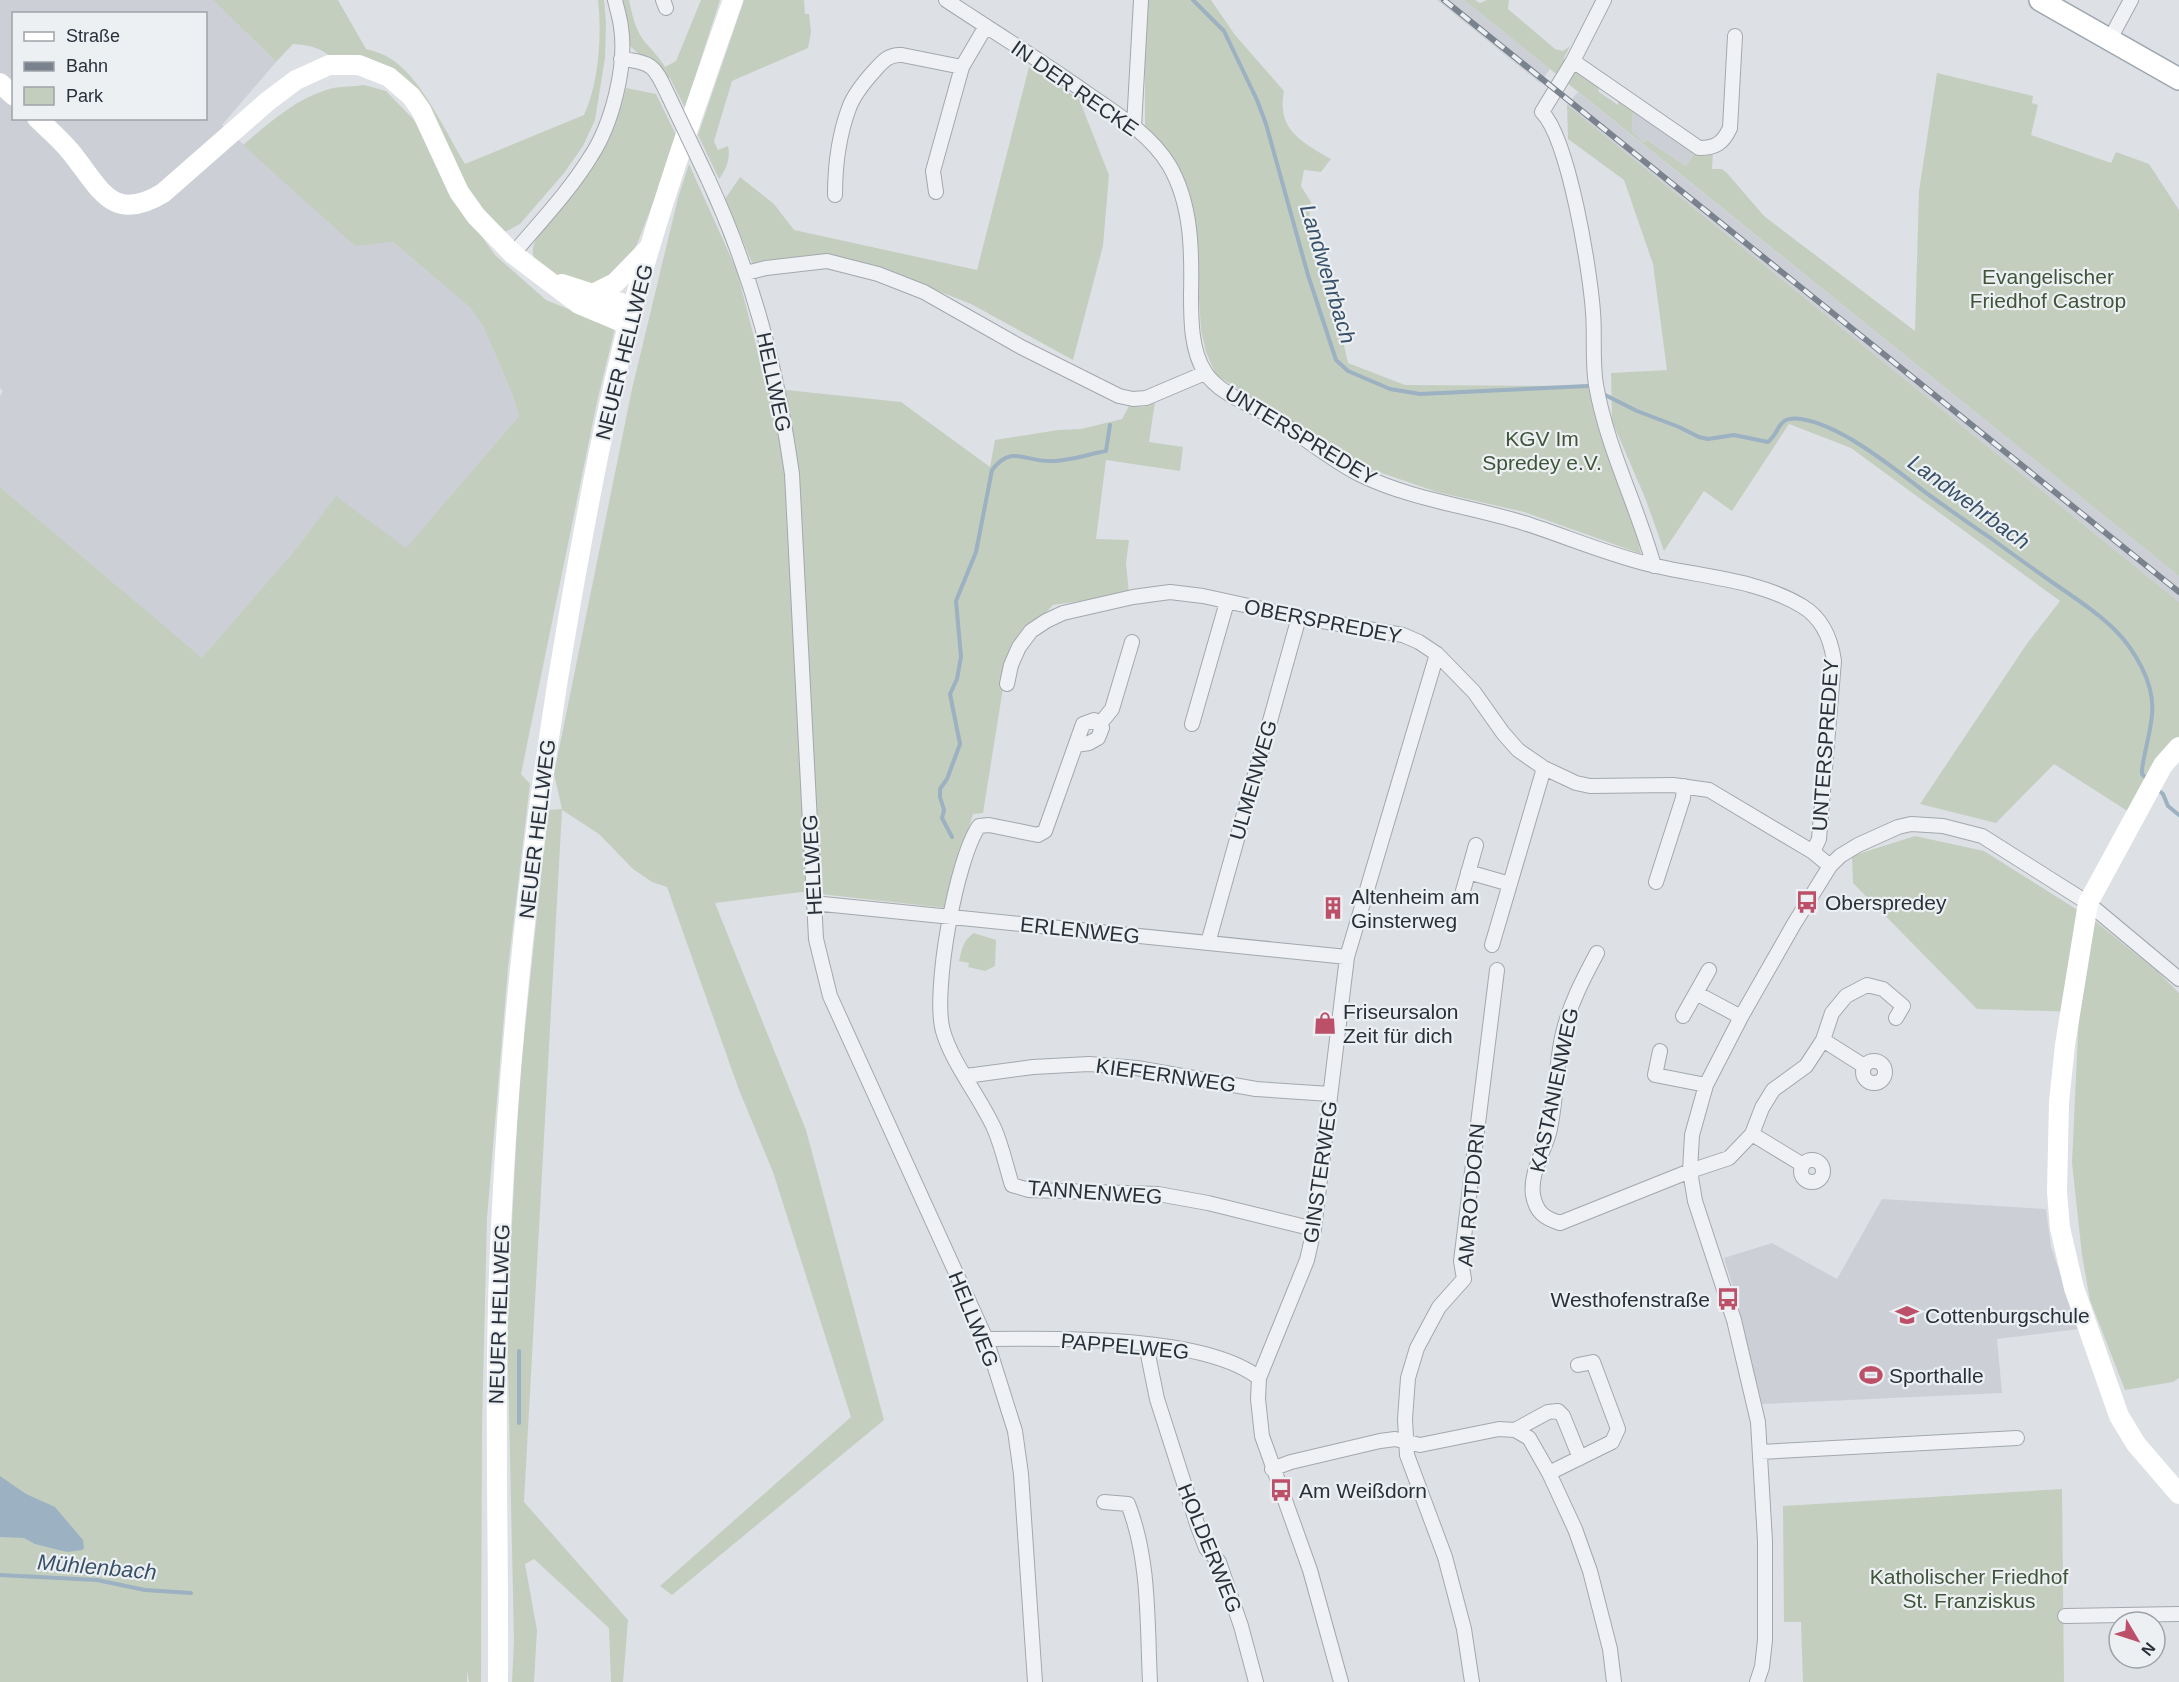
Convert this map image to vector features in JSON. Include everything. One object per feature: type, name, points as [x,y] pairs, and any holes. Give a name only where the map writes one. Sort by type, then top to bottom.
[{"type":"main road","points":[[2040,0],[2179,79]]},
{"type":"street","points":[[513,254],[572,184],[592,156],[603,134],[618,84],[621,59],[622,29],[615,0]]},
{"type":"street","name":"NEUER HELLWEG","points":[[498,1682],[496,1430],[501,1228],[514,1023],[538,806],[554,696],[604,426],[650,247],[733,0]]},
{"type":"street","name":"IN DER RECKE","points":[[946,0],[1134,126],[1167,162],[1181,195],[1191,248],[1192,330],[1205,373]]},
{"type":"street","points":[[1134,126],[1141,0]]},
{"type":"street","points":[[1604,0],[1573,61],[1542,112],[1548,118],[1558,139],[1580,227],[1593,310],[1596,384],[1610,444],[1644,529],[1654,566]]},
{"type":"street","points":[[2110,39],[2131,0]]},
{"type":"street","points":[[936,192],[933,171],[962,67],[986,26]]},
{"type":"street","points":[[1573,61],[1699,147],[1716,146],[1724,139],[1730,128],[1735,36]]},
{"type":"street","points":[[835,195],[835,173],[849,107],[858,91],[885,59],[894,54],[962,67]]},
{"type":"street","name":"HELLWEG","points":[[621,59],[643,62],[652,66],[669,97],[726,219],[746,273],[774,368],[792,474],[816,939],[830,996],[986,1339],[1015,1431],[1021,1474],[1035,1682]]},
{"type":"street","points":[[39,120],[68,149],[92,182],[106,196],[125,205],[140,205],[163,193],[268,101],[296,80],[329,65],[359,65],[389,77],[411,96],[421,110],[459,192],[476,216],[513,254],[579,304],[631,316]]},
{"type":"street","points":[[0,83],[12,94]]},
{"type":"street","points":[[593,294],[615,283],[650,247]]},
{"type":"street","name":"UNTERSPREDEY","points":[[746,273],[766,268],[827,261],[878,274],[924,292],[1021,347],[1119,396],[1133,399],[1146,398],[1205,373],[1239,399],[1270,416],[1357,473],[1407,494],[1525,523],[1654,566],[1780,594],[1806,608],[1826,630],[1832,645],[1834,661],[1819,839],[1813,852]]},
{"type":"street","points":[[540,275],[593,294],[631,316]]},
{"type":"street","name":"OBERSPREDEY","points":[[1007,684],[1018,646],[1031,631],[1063,613],[1133,597],[1170,592],[1203,596],[1299,617],[1402,635],[1419,642],[1437,654],[1474,692],[1518,750],[1544,768],[1576,783],[1590,786],[1684,786],[1718,794],[1813,852],[1830,866]]},
{"type":"street","name":"OBERSPREDEY","points":[[1192,724],[1227,602]]},
{"type":"street","name":"ULMENWEG","points":[[1208,943],[1299,617]]},
{"type":"street","name":"TANNENWEG","points":[[1132,642],[1112,709],[1099,726],[1094,720],[1083,724],[1045,831],[1038,835],[989,825],[979,826],[967,848],[950,918],[940,1011],[943,1031],[952,1053],[995,1129],[1012,1185],[1029,1190],[1158,1194],[1208,1203],[1314,1229]]},
{"type":"street","name":"GINSTERWEG","points":[[1341,1682],[1310,1570],[1262,1436],[1258,1399],[1259,1378],[1307,1260],[1314,1229],[1347,957],[1437,654]]},
{"type":"street","points":[[2179,747],[2163,765],[2151,785],[2088,903],[2065,1045],[2059,1102],[2057,1192],[2060,1228],[2074,1288],[2119,1416],[2136,1444],[2179,1494]]},
{"type":"street","points":[[1492,945],[1544,768]]},
{"type":"street","points":[[1656,882],[1683,798],[1684,786]]},
{"type":"street","points":[[1757,1682],[1762,1667],[1765,1616],[1765,1541],[1758,1422],[1728,1299],[1695,1202],[1690,1171],[1692,1136],[1706,1085],[1741,1017],[1794,924],[1830,866],[1840,856],[1898,827],[1911,824],[1943,826],[1982,836],[2088,903],[2179,979]]},
{"type":"street","points":[[1461,898],[1476,845]]},
{"type":"street","points":[[1468,872],[1510,884]]},
{"type":"street","name":"ERLENWEG","points":[[813,903],[1347,957]]},
{"type":"street","name":"KASTANIENWEG","points":[[1597,953],[1578,989],[1562,1036],[1555,1099],[1548,1135],[1534,1173],[1533,1195],[1538,1211],[1545,1218],[1560,1222],[1690,1171]]},
{"type":"street","name":"AM ROTDORN","points":[[1472,1682],[1464,1629],[1445,1557],[1407,1455],[1405,1419],[1408,1378],[1417,1348],[1439,1307],[1464,1279],[1461,1261],[1497,970]]},
{"type":"street","points":[[1683,1016],[1709,970]]},
{"type":"street","points":[[1690,1171],[1728,1158],[1752,1134],[1762,1108],[1773,1090],[1806,1066],[1823,1040],[1832,1013],[1846,996],[1867,985],[1883,989],[1903,1006],[1896,1018]]},
{"type":"street","points":[[1696,993],[1741,1017]]},
{"type":"street","points":[[1823,1040],[1864,1066]]},
{"type":"street","points":[[1660,1051],[1655,1075],[1706,1085]]},
{"type":"street","name":"KIEFERNWEG","points":[[966,1076],[1033,1067],[1089,1064],[1137,1068],[1256,1089],[1330,1094]]},
{"type":"street","points":[[1752,1134],[1803,1166]]},
{"type":"street","name":"PAPPELWEG","points":[[986,1339],[1069,1338],[1205,1353],[1247,1368],[1259,1378]]},
{"type":"street","name":"HOLDERWEG","points":[[1146,1345],[1157,1399],[1198,1527],[1206,1548],[1219,1562],[1241,1626],[1256,1682]]},
{"type":"street","points":[[1549,1473],[1612,1442],[1618,1429],[1593,1362],[1578,1365]]},
{"type":"street","points":[[1515,1430],[1548,1412],[1558,1411],[1563,1416],[1580,1458]]},
{"type":"street","points":[[1272,1468],[1395,1439],[1407,1444],[1420,1445],[1499,1429],[1515,1430],[1529,1438],[1549,1473],[1590,1570],[1610,1649],[1614,1682]]},
{"type":"street","points":[[1760,1452],[2017,1438]]},
{"type":"street","points":[[1104,1502],[1128,1504],[1143,1558],[1150,1682]]},
{"type":"street","points":[[2065,1616],[2179,1614]]},
{"type":"shaded area","points":[[0,0],[213,0],[276,62],[222,125],[355,245],[393,242],[475,311],[512,394],[519,416],[406,549],[336,497],[295,550],[202,659],[0,487],[0,396],[3,391],[0,388]]},
{"type":"shaded area","points":[[1437,0],[1464,0],[1550,69],[1540,83]]},
{"type":"shaded area","points":[[1578,92],[2179,576],[2179,602],[1567,105]]},
{"type":"shaded area","points":[[1633,110],[1696,151],[1686,166],[1647,140],[1643,142],[1632,131]]},
{"type":"shaded area","name":"Cottenburgschule","points":[[1882,1199],[2046,1209],[2051,1247],[2079,1329],[1997,1339],[2002,1393],[1762,1404],[1724,1258],[1772,1243],[1837,1279]]},
{"type":"green space","points":[[213,0],[338,0],[366,49],[385,56],[400,66],[422,91],[465,164],[584,115],[593,88],[598,58],[600,28],[598,0],[604,0],[605,58],[595,120],[583,146],[564,173],[520,224],[505,232],[479,211],[426,108],[313,47],[293,44],[276,62]]},
{"type":"green space","points":[[623,0],[629,0],[634,21],[641,36],[665,67],[676,61],[701,0],[720,0],[685,108],[670,78],[668,79],[660,65],[639,54],[630,46]]},
{"type":"green space","points":[[744,0],[804,0],[805,14],[809,14],[811,32],[808,48],[732,81],[714,141],[718,150],[728,146],[729,150],[724,172],[719,179],[698,135]]},
{"type":"green space","name":"KGV Im Spredey e.V.","points":[[1145,0],[1211,0],[1235,35],[1284,91],[1285,119],[1294,134],[1331,159],[1321,172],[1304,170],[1301,186],[1311,202],[1308,228],[1331,287],[1348,363],[1405,385],[1590,386],[1631,511],[1641,554],[1524,512],[1437,492],[1361,466],[1216,375],[1206,352],[1201,329],[1194,223],[1145,129]]},
{"type":"green space","points":[[1464,0],[1475,0],[1480,3],[1487,0],[1509,0],[1508,9],[1555,49],[1563,51],[1570,46],[1564,58],[1565,66],[1560,77]]},
{"type":"green space","points":[[1029,67],[1079,99],[1109,175],[1103,246],[1073,360],[971,304],[911,280],[821,256],[753,265],[725,199],[740,177],[774,204],[794,230],[977,270]]},
{"type":"green space","name":"Evangelischer Friedhof Castrop","points":[[1578,69],[1597,82],[1599,92],[1618,105],[1618,99],[1633,110],[1632,131],[1643,142],[1647,140],[1686,166],[1696,151],[1713,151],[1712,169],[1722,169],[1727,173],[1764,216],[1915,331],[1919,191],[1937,73],[2033,96],[2032,103],[2038,105],[2031,135],[2111,163],[2116,152],[2149,164],[2179,210],[2179,576],[1566,82],[1573,71]]},
{"type":"green space","points":[[364,85],[386,91],[414,120],[435,154],[453,196],[495,255],[546,300],[615,328],[597,402],[521,774],[530,784],[508,968],[487,1218],[482,1425],[481,1682],[469,1682],[467,1671],[467,1682],[0,1682],[0,487],[202,658],[295,550],[336,496],[406,548],[519,416],[512,394],[483,326],[471,308],[393,242],[355,246],[243,145],[282,113],[314,94],[339,87]]},
{"type":"green space","points":[[626,88],[656,94],[676,135],[657,193],[637,244],[625,266],[597,286],[571,281],[554,275],[540,266],[534,257],[534,243],[598,158],[612,131]]},
{"type":"green space","points":[[1567,105],[2179,602],[2179,739],[2129,812],[2054,764],[1996,823],[1920,804],[2026,645],[2060,601],[1851,448],[1789,424],[1732,511],[1704,491],[1664,551],[1646,500],[1612,421],[1611,373],[1667,370],[1653,264],[1624,180],[1568,139]]},
{"type":"green space","points":[[689,164],[737,271],[767,388],[901,402],[990,467],[995,440],[1058,430],[1081,429],[1122,419],[1129,406],[1144,407],[1155,402],[1149,442],[1183,447],[1180,471],[1106,460],[1096,539],[1129,540],[1126,563],[1129,594],[1053,605],[1013,648],[1003,688],[983,813],[973,814],[946,908],[802,892],[715,903],[806,1130],[884,1420],[672,1595],[660,1586],[851,1417],[773,1172],[739,1090],[667,887],[652,882],[633,869],[599,834],[562,810],[524,1502],[628,1620],[623,1682],[611,1682],[609,1628],[534,1559],[525,1564],[537,1630],[534,1682],[512,1682],[514,1640],[507,1321],[519,1085],[548,810],[562,809],[554,774],[632,389],[678,198]]},
{"type":"green space","points":[[1915,836],[1984,851],[2095,921],[2158,972],[2179,993],[2179,1378],[2173,1382],[2125,1390],[2090,1300],[2082,1255],[2072,1163],[2079,1012],[1977,1009],[1853,883],[1852,856]]},
{"type":"green space","points":[[974,933],[996,940],[995,966],[985,971],[968,967],[969,963],[959,961],[965,942]]},
{"type":"green space","name":"Katholischer Friedhof St. Franziskus","points":[[2062,1489],[2064,1682],[1803,1682],[1801,1622],[1784,1622],[1783,1506]]},
{"type":"water","points":[[0,1476],[26,1494],[55,1507],[83,1540],[84,1548],[67,1552],[35,1544],[24,1538],[0,1537]]},
{"type":"waterway","name":"Landwehrbach","points":[[1193,0],[1224,31],[1257,100],[1266,124],[1308,275],[1336,360],[1348,371],[1390,389],[1420,394],[1588,386]]},
{"type":"waterway","name":"Landwehrbach","points":[[1603,394],[1637,411],[1708,439],[1734,435],[1768,442],[1783,422],[1801,419],[1834,430],[1885,462],[2090,609],[2124,639],[2142,668],[2151,695],[2152,718],[2142,769],[2142,774],[2148,780]]},
{"type":"waterway","points":[[952,837],[942,818],[944,810],[940,789],[947,779],[960,744],[950,694],[957,679],[961,657],[956,601],[976,552],[992,470],[999,462],[1013,456],[1058,461],[1106,451],[1110,425]]},
{"type":"waterway","name":"Landwehrbach","points":[[2157,789],[2163,794],[2168,806],[2179,815]]},
{"type":"waterway","points":[[519,1351],[519,1423]]},
{"type":"waterway","name":"Mühlenbach","points":[[0,1575],[97,1580],[145,1590],[191,1593]]},
{"type":"railway","points":[[1444,0],[2179,592]]},
{"type":"place","name":"Oberspredey","points":[[1807,902]]},
{"type":"place","name":"Altenheim am Ginsterweg","points":[[1333,908]]},
{"type":"place","name":"Friseursalon Zeit für dich","points":[[1325,1023]]},
{"type":"place","name":"Westhofenstraße","points":[[1728,1299]]},
{"type":"place","name":"Cottenburgschule","points":[[1907,1315]]},
{"type":"place","name":"Sporthalle","points":[[1871,1375]]},
{"type":"place","name":"Am Weißdorn","points":[[1281,1490]]}]
